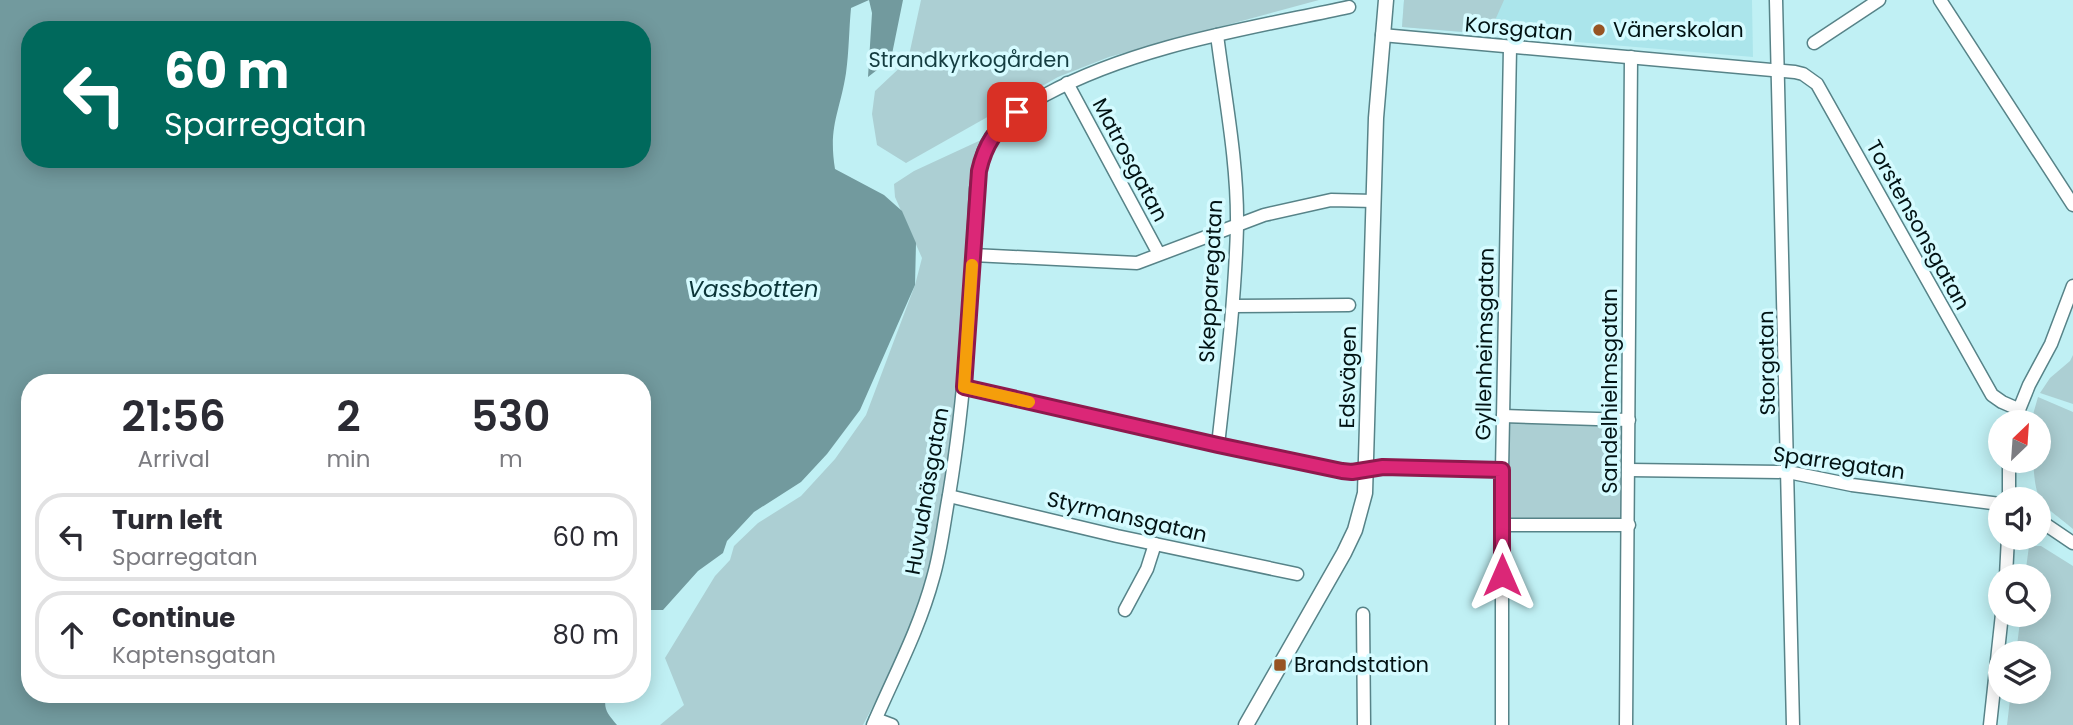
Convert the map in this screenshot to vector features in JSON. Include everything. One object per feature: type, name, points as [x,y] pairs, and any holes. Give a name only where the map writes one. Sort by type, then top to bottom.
[{"type":"main road","name":"Edsvägen","points":[[1246,725],[1329,582],[1355,530],[1365,493],[1374,201],[1386,0]]},
{"type":"street","name":"Storgatan","points":[[1776,0],[1793,725]]},
{"type":"street","points":[[1814,43],[1879,0]]},
{"type":"street","points":[[1940,0],[2073,205]]},
{"type":"street","name":"Huvudnäsgatan","points":[[874,722],[903,661],[923,609],[938,557],[964,387],[976,189],[982,158],[993,134],[1017,112],[1067,83],[1139,56],[1217,35],[1349,6]]},
{"type":"street","name":"Skepparegatan","points":[[1217,35],[1237,224],[1233,306],[1218,445]]},
{"type":"street","name":"Korsgatan","points":[[1382,35],[1779,70]]},
{"type":"street","name":"Gyllenheimsgatan","points":[[1502,725],[1502,470],[1510,48]]},
{"type":"street","name":"Sandelhielmsgatan","points":[[1626,725],[1631,58]]},
{"type":"street","name":"Torstensonsgatan","points":[[1779,70],[1803,74],[1817,84],[1992,395],[2018,409]]},
{"type":"street","name":"Matrosgatan","points":[[1067,83],[1159,254]]},
{"type":"street","points":[[972,255],[1144,262],[1264,215],[1331,200],[1374,201]]},
{"type":"street","points":[[2018,409],[2055,336],[2073,286]]},
{"type":"street","points":[[1233,306],[1349,305]]},
{"type":"street","points":[[964,387],[1342,471],[1390,467],[1502,470]]},
{"type":"street","points":[[1503,416],[1629,420]]},
{"type":"street","name":"Sparregatan","points":[[1629,470],[1788,472],[1852,485],[1988,502]]},
{"type":"street","name":"Styrmansgatan","points":[[949,496],[1297,574]]},
{"type":"street","points":[[1502,525],[1629,525]]},
{"type":"street","points":[[2051,528],[2073,543]]},
{"type":"street","points":[[1125,610],[1147,569],[1156,544]]},
{"type":"street","points":[[1363,614],[1364,725]]},
{"type":"street","points":[[1990,725],[2001,627]]},
{"type":"street","points":[[874,722],[892,725]]},
{"type":"shaded area","name":"Vänerskolan","points":[[1404,0],[1752,0],[1753,57],[1402,27]]},
{"type":"green space","name":"Strandkyrkogården","points":[[921,0],[1319,0],[1109,57],[1058,77],[906,163],[877,145],[872,114],[875,91],[908,60]]},
{"type":"green space","points":[[1404,0],[1504,0],[1489,34],[1402,27]]},
{"type":"green space","points":[[981,140],[972,177],[958,384],[935,544],[918,607],[898,659],[863,725],[660,725],[684,705],[665,658],[715,576],[730,560],[734,546],[758,523],[801,496],[835,459],[866,415],[915,285],[922,258],[895,197],[894,184],[914,171]]},
{"type":"green space","points":[[2073,355],[2073,404],[2040,393],[2050,378],[2070,361]]},
{"type":"green space","points":[[2038,397],[2073,412],[2073,529],[2051,511],[2051,487],[2036,487],[2034,473],[2051,473],[2051,410],[2034,410]]},
{"type":"green space","points":[[1507,420],[1624,424],[1624,520],[1507,519]]},
{"type":"green space","points":[[2028,550],[2047,550],[2073,566],[2073,725],[2007,725],[2009,704],[2051,704],[2051,641],[2018,641],[2019,627],[2051,627],[2051,564],[2027,564]]},
{"type":"water","name":"Vassbotten","points":[[0,0],[869,0],[851,8],[846,73],[834,130],[835,169],[884,195],[902,211],[916,243],[915,285],[860,410],[827,454],[801,482],[754,512],[727,541],[723,553],[698,571],[663,610],[651,610],[651,374],[21,374],[21,703],[605,703],[607,712],[617,725],[0,725]]},
{"type":"water","points":[[869,0],[903,0],[891,59],[868,77],[872,13]]},
{"type":"slow traffic","points":[[972,265],[964,387],[1029,402]]},
{"type":"place","name":"Vänerskolan","points":[[1599,30]]},
{"type":"place","name":"Brandstation","points":[[1280,665]]},
{"type":"route","points":[[1017,112],[993,134],[979,171],[964,387],[1342,471],[1383,467],[1502,470],[1502,575]]}]
